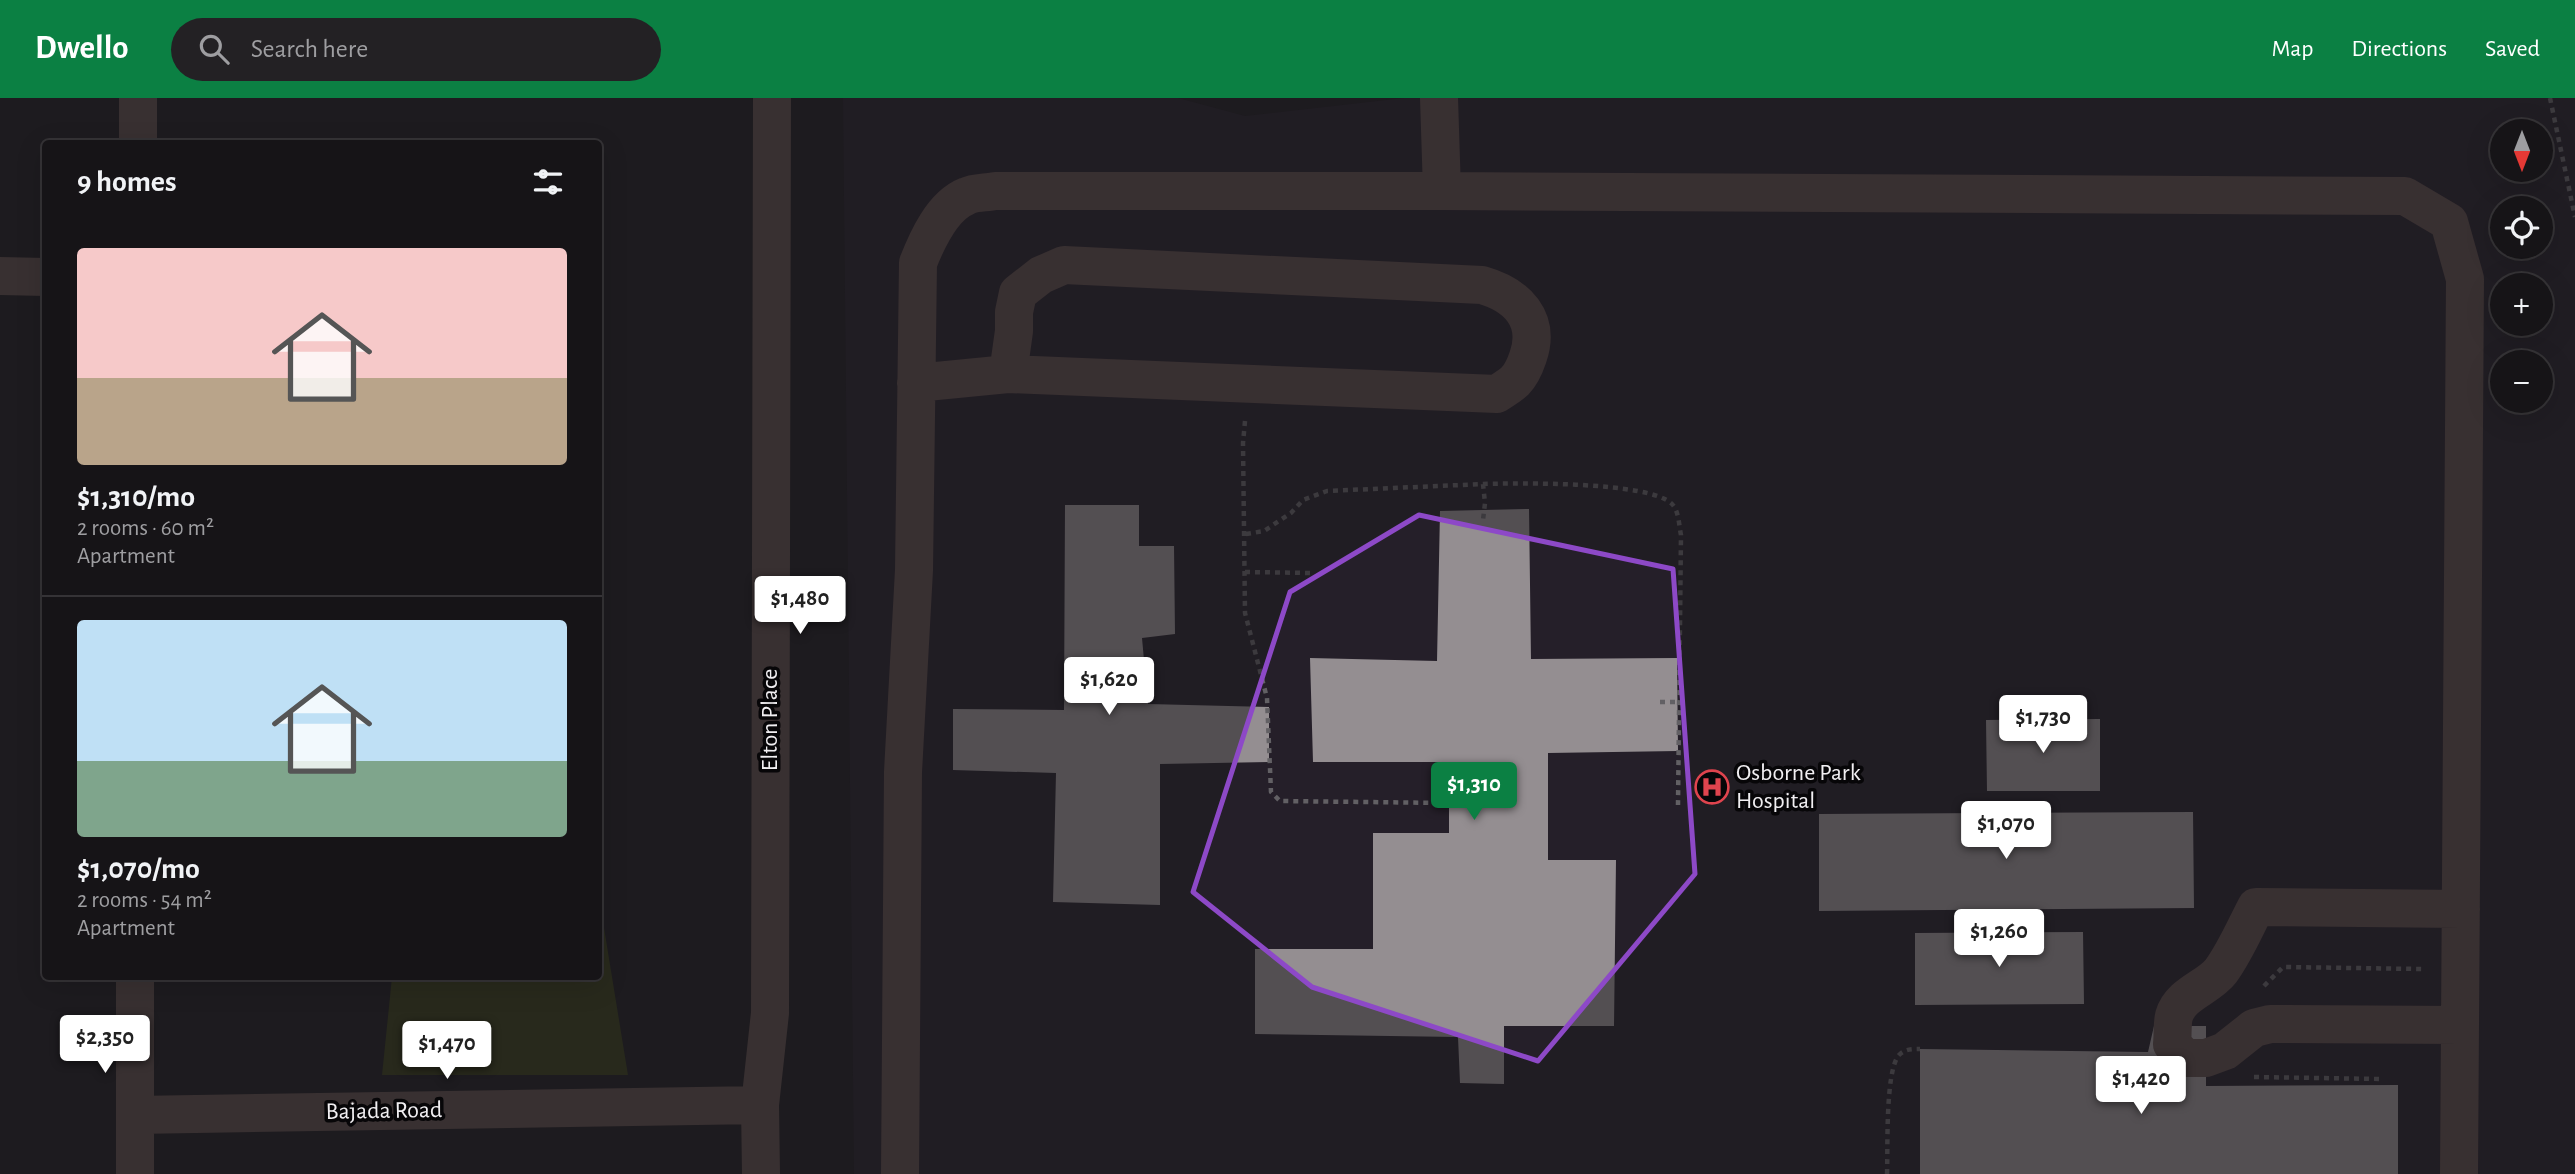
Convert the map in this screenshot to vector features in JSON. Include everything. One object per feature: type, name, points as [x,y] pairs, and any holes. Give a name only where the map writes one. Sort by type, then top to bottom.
[{"type":"street","points":[[138,98],[138,140]]},
{"type":"street","name":"Elton Place","points":[[761,1174],[760,1105],[770,999],[772,98]]},
{"type":"street","points":[[1440,98],[1442,191]]},
{"type":"street","points":[[900,1174],[903,772],[914,570],[918,263],[928,239],[944,214],[966,196],[995,191],[2404,196],[2449,222],[2465,278],[2459,1174]]},
{"type":"street","points":[[916,383],[1008,374],[1497,394],[1516,381],[1524,368],[1532,347],[1533,331],[1527,316],[1516,302],[1501,290],[1482,285],[1065,265],[1041,275],[1018,293],[1008,374]]},
{"type":"street","points":[[0,276],[42,277]]},
{"type":"street","points":[[2460,909],[2256,907],[2223,969],[2213,981],[2182,1002],[2174,1016],[2172,1044],[2185,1058],[2198,1060],[2225,1051],[2254,1028],[2270,1024],[2460,1025]]},
{"type":"street","points":[[135,980],[135,1174]]},
{"type":"street","name":"Bajada Road","points":[[135,1115],[760,1105]]},
{"type":"path","points":[[2550,98],[2575,217]]},
{"type":"path","points":[[1245,421],[1245,613],[1266,698],[1271,792],[1280,802],[1449,803]]},
{"type":"path","points":[[1245,534],[1264,531],[1291,513],[1303,500],[1327,491],[1547,483],[1629,489],[1671,502],[1676,510],[1681,535],[1678,805]]},
{"type":"path","points":[[1483,484],[1483,520]]},
{"type":"path","points":[[1245,572],[1312,573]]},
{"type":"path","points":[[1660,702],[1679,702]]},
{"type":"path","points":[[2263,987],[2283,967],[2423,969],[2423,957]]},
{"type":"path","points":[[1887,1174],[1891,1077],[1898,1056],[1908,1049],[1920,1049]]},
{"type":"path","points":[[2247,1076],[2382,1079]]},
{"type":"highlighted area","points":[[1419,515],[1673,569],[1695,874],[1538,1061],[1312,987],[1193,892],[1290,592]]},
{"type":"shaded area","name":"Osborne Park Hospital","points":[[843,98],[1178,98],[1245,116],[1404,98],[2575,98],[2575,1174],[854,1174]]},
{"type":"green space","points":[[602,915],[628,1075],[382,1075],[392,980],[602,980]]},
{"type":"building","points":[[1065,505],[1139,505],[1139,546],[1174,546],[1175,634],[1142,638],[1148,704],[1269,707],[1269,762],[1160,764],[1160,905],[1053,902],[1056,773],[953,770],[953,709],[1064,710]]},
{"type":"building","points":[[1529,509],[1531,659],[1677,658],[1678,751],[1548,753],[1548,860],[1616,860],[1614,1026],[1504,1026],[1504,1084],[1460,1083],[1458,1037],[1255,1034],[1255,949],[1373,949],[1373,833],[1449,833],[1449,762],[1313,762],[1310,658],[1437,661],[1440,511]]},
{"type":"building","points":[[2100,719],[2100,791],[1987,791],[1986,720]]},
{"type":"building","points":[[2193,812],[2194,908],[1819,911],[1819,814]]},
{"type":"building","points":[[2083,932],[2084,1004],[1915,1005],[1915,933]]},
{"type":"building","points":[[2154,1026],[2206,1026],[2206,1086],[2398,1085],[2398,1174],[1920,1174],[1920,1049],[2148,1052]]},
{"type":"place","name":"Osborne Park Hospital","points":[[1712,787]]}]
